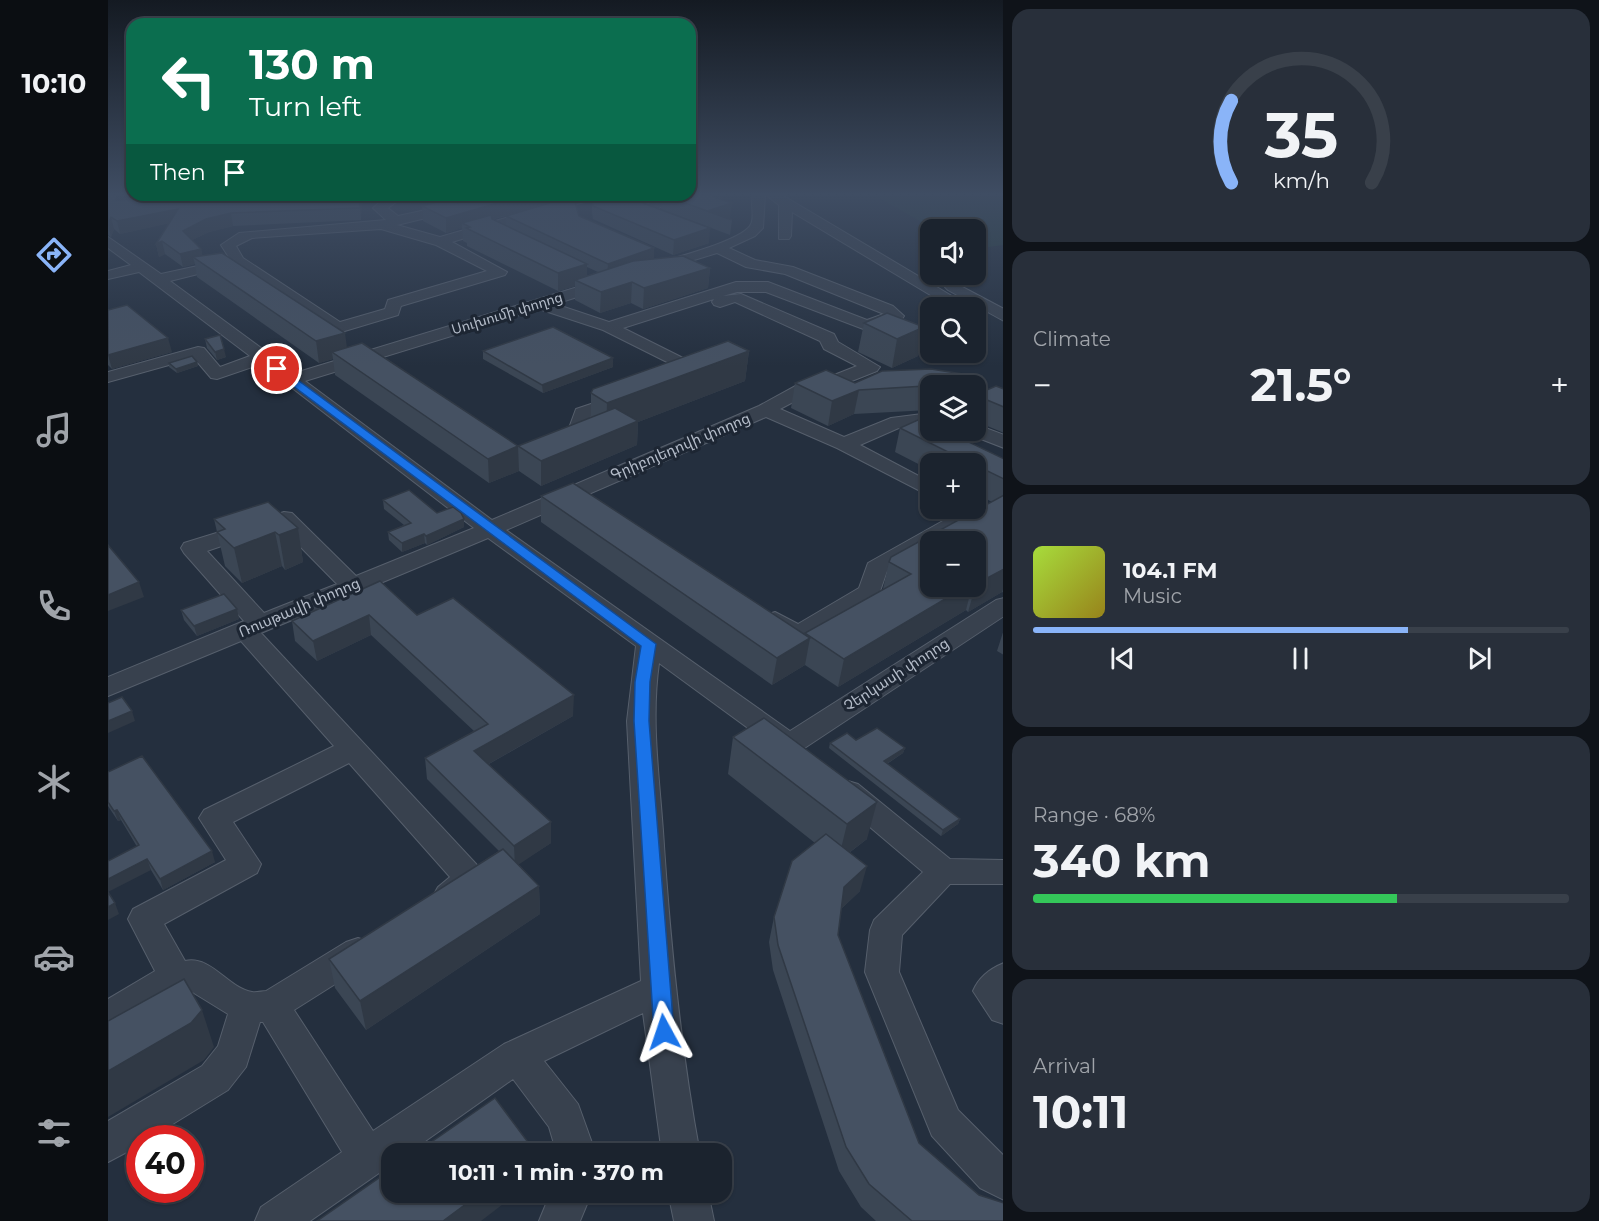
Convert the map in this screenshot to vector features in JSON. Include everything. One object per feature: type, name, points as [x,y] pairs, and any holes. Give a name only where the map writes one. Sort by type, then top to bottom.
[{"type":"street","points":[[122,252],[490,529],[808,759],[943,871],[1003,872]]},
{"type":"street","points":[[232,252],[238,261],[338,328],[392,312],[394,303],[500,272],[461,252]]},
{"type":"street","points":[[639,273],[696,252]]},
{"type":"street","points":[[609,327],[736,287],[768,287],[866,325],[896,316],[887,309],[788,270],[752,264],[734,252]]},
{"type":"street","points":[[875,252],[946,297]]},
{"type":"street","points":[[890,252],[920,268]]},
{"type":"street","points":[[654,254],[673,262]]},
{"type":"street","points":[[157,279],[238,261]]},
{"type":"street","points":[[108,275],[140,267]]},
{"type":"street","name":"Սուխումի փողոց","points":[[291,380],[611,282],[584,273]]},
{"type":"street","points":[[951,285],[1003,315]]},
{"type":"street","name":"Գրիբոյեդովի փողոց","points":[[490,529],[766,410],[807,387],[828,384],[870,367],[830,345],[828,338],[736,297],[639,327],[609,327]]},
{"type":"street","points":[[537,303],[609,327],[693,370],[669,380]]},
{"type":"street","points":[[986,320],[1003,330]]},
{"type":"street","points":[[108,377],[198,352],[217,374],[262,358]]},
{"type":"street","points":[[367,356],[386,369]]},
{"type":"street","points":[[540,446],[578,431],[583,413],[637,393]]},
{"type":"street","points":[[766,410],[844,444],[920,485]]},
{"type":"street","points":[[844,444],[898,422],[920,420]]},
{"type":"street","points":[[986,435],[1003,442]]},
{"type":"street","points":[[577,490],[597,502]]},
{"type":"street","points":[[352,585],[284,518],[192,548],[252,627],[353,749],[466,874],[464,887],[423,912]]},
{"type":"street","points":[[760,610],[798,635],[870,592],[876,568],[962,519]]},
{"type":"street","name":"Ռուսթավի փողոց","points":[[108,687],[490,529]]},
{"type":"street","name":"Չերկասի փողոց","points":[[808,759],[1003,606]]},
{"type":"street","points":[[649,644],[643,682],[641,721],[660,988],[670,1098],[679,1143]]},
{"type":"street","points":[[177,979],[144,919],[246,864],[214,818],[353,749]]},
{"type":"street","points":[[943,871],[886,930],[882,972],[945,1123],[994,1174],[1003,1179]]},
{"type":"street","points":[[108,1143],[214,1078],[232,1055],[259,1007],[383,937]]},
{"type":"street","points":[[108,1017],[177,979],[193,974],[259,1007],[368,1158]]},
{"type":"street","points":[[1003,979],[990,991],[1003,1008]]},
{"type":"street","points":[[276,1221],[517,1056],[660,988]]},
{"type":"street","points":[[517,1056],[565,1116],[574,1143]]},
{"type":"street","points":[[559,1221],[567,1203]]},
{"type":"street","points":[[690,1203],[694,1221]]},
{"type":"building","points":[[515,252],[562,252],[587,264],[558,273]]},
{"type":"building","points":[[582,252],[643,252],[608,264]]},
{"type":"building","points":[[222,253],[345,333],[316,341],[193,257]]},
{"type":"building","points":[[683,256],[710,268],[644,288],[632,282],[601,292],[575,280],[633,261]]},
{"type":"building","points":[[127,305],[168,338],[108,355],[108,310]]},
{"type":"building","points":[[887,313],[920,325],[920,329],[897,339],[864,323]]},
{"type":"building","points":[[553,327],[613,358],[542,385],[483,351]]},
{"type":"building","points":[[220,335],[224,349],[215,352],[205,339]]},
{"type":"building","points":[[728,341],[749,351],[607,403],[591,393],[593,389]]},
{"type":"building","points":[[362,343],[518,446],[488,459],[332,352]]},
{"type":"building","points":[[192,356],[197,362],[176,369],[169,363]]},
{"type":"building","points":[[931,369],[969,375],[920,375],[920,386],[859,390],[832,401],[795,383],[826,370],[855,383],[882,371]]},
{"type":"building","points":[[996,386],[1003,389],[1003,407],[986,400],[986,390]]},
{"type":"building","points":[[615,408],[638,421],[541,461],[518,446]]},
{"type":"building","points":[[920,419],[920,438],[900,428]]},
{"type":"building","points":[[926,441],[967,441],[1003,459],[1003,479],[986,470],[986,453],[950,453]]},
{"type":"building","points":[[573,483],[810,638],[777,658],[541,496]]},
{"type":"building","points":[[409,490],[437,513],[453,507],[461,513],[464,519],[426,536],[424,534],[402,543],[388,532],[411,523],[383,500]]},
{"type":"building","points":[[1003,496],[1003,570],[986,579],[986,531],[938,531],[960,519],[986,519],[986,505]]},
{"type":"building","points":[[268,502],[298,528],[279,535],[275,532],[234,548],[217,532],[225,529],[214,519]]},
{"type":"building","points":[[920,541],[920,597],[948,597],[844,659],[805,633],[911,574],[889,562],[891,557]]},
{"type":"building","points":[[108,545],[139,582],[108,595]]},
{"type":"building","points":[[380,581],[417,615],[453,598],[574,695],[474,751],[551,822],[514,846],[425,758],[488,724],[369,615],[313,641],[292,621]]},
{"type":"building","points":[[224,594],[237,609],[194,626],[181,610]]},
{"type":"building","points":[[122,697],[132,711],[108,721],[108,703]]},
{"type":"building","points":[[764,718],[877,802],[847,824],[733,737]]},
{"type":"building","points":[[877,728],[905,748],[884,761],[960,819],[943,830],[830,743],[847,733],[856,740]]},
{"type":"building","points":[[142,756],[212,851],[160,879],[147,859],[108,879],[108,861],[139,845],[117,810],[114,811],[108,802],[108,772]]},
{"type":"building","points":[[826,834],[867,866],[844,887],[838,935],[919,1143],[979,1195],[1003,1203],[1003,1221],[912,1221],[869,1184],[846,1147],[778,945],[774,917],[792,861]]},
{"type":"building","points":[[503,849],[539,886],[360,1001],[329,959]]},
{"type":"building","points":[[108,892],[115,903],[108,907]]},
{"type":"building","points":[[184,979],[202,1010],[191,1023],[108,1071],[108,1021]]},
{"type":"building","points":[[495,1098],[529,1143],[430,1143]]},
{"type":"building","points":[[381,1177],[381,1203],[467,1203],[443,1221],[317,1221]]},
{"type":"route","points":[[277,369],[490,529],[649,644],[643,682],[641,721],[664,1032]]}]
